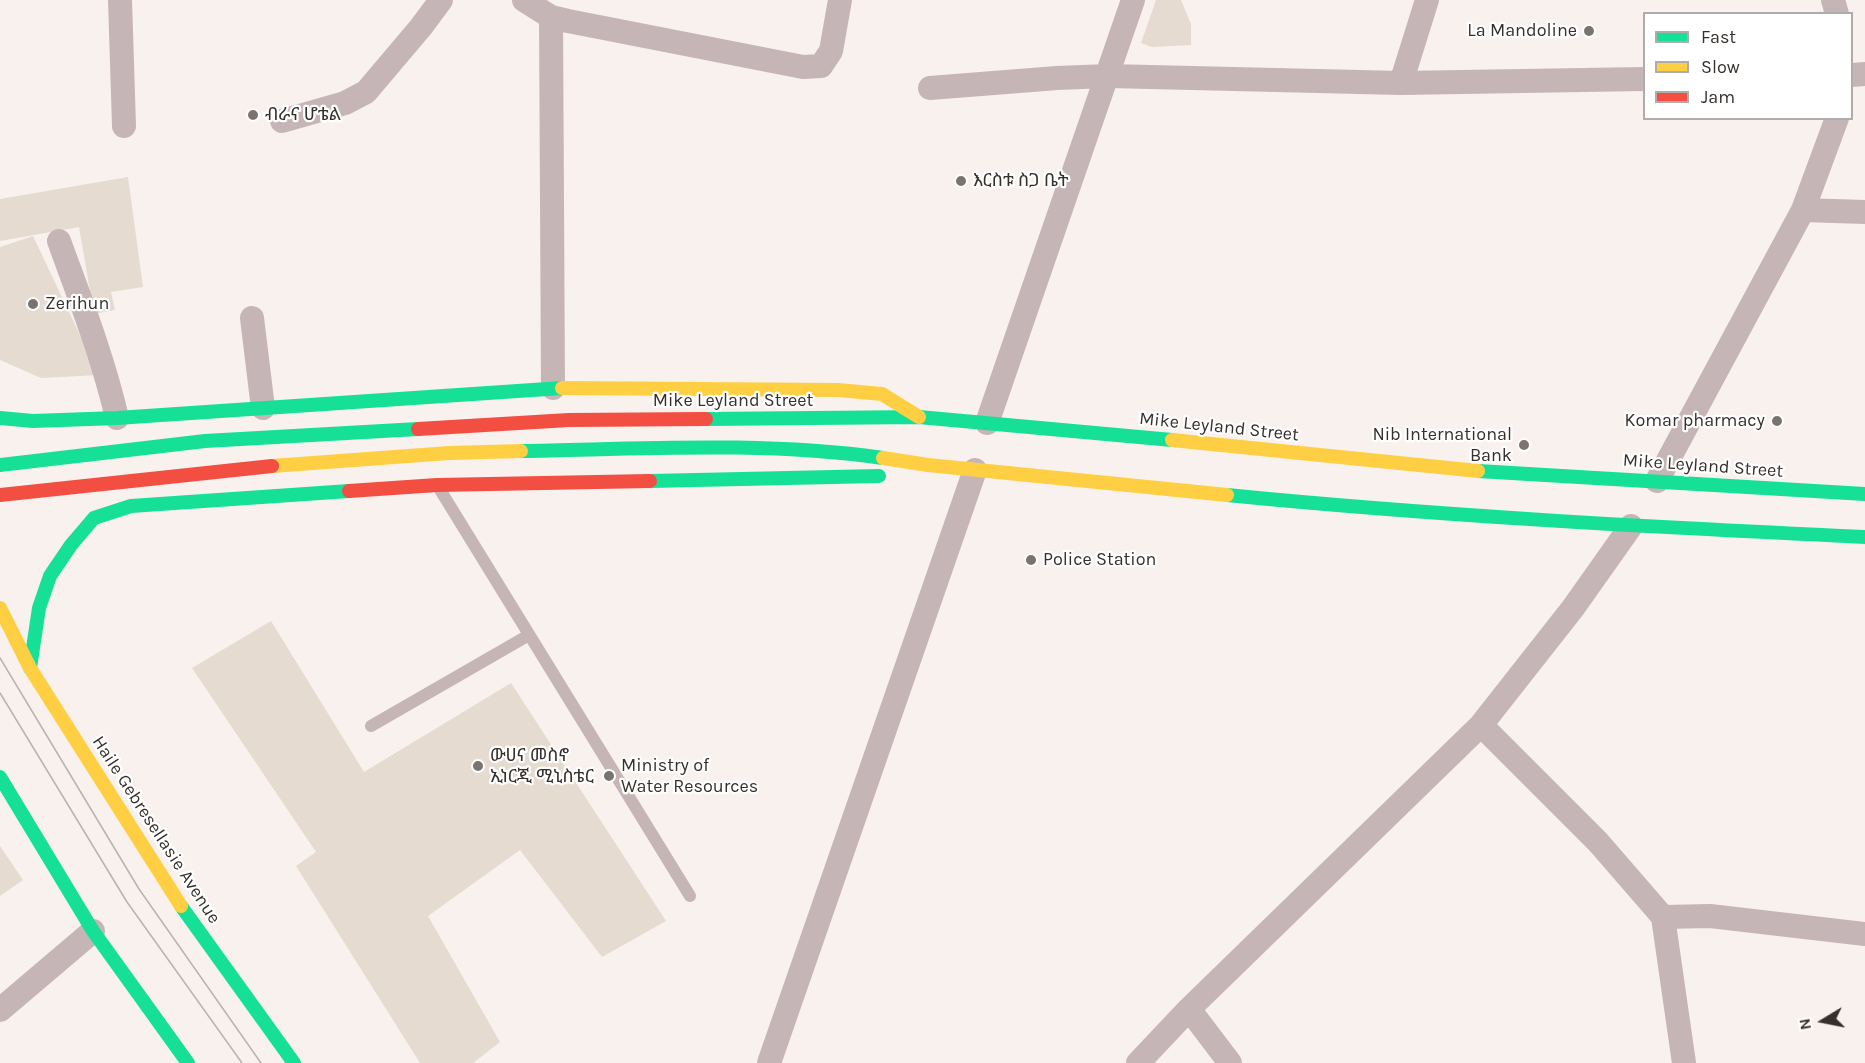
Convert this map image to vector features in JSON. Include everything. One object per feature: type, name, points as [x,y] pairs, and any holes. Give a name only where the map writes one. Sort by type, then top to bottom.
[{"type":"main road","points":[[0,418],[33,421],[117,418],[553,388],[838,390],[882,394],[919,417]]},
{"type":"main road","name":"Mike Leyland Street","points":[[0,465],[205,441],[569,420],[919,417],[1460,475],[1657,481],[1865,494]]},
{"type":"main road","points":[[0,495],[239,468],[449,453],[723,447],[859,455],[928,465],[1213,495],[1457,510],[1631,526],[1865,537]]},
{"type":"main road","points":[[30,668],[39,608],[50,576],[71,545],[94,518],[131,506],[437,485],[893,475],[928,465]]},
{"type":"main road","name":"Haile Gebresellasie Avenue","points":[[0,608],[30,668],[178,901],[294,1063]]},
{"type":"main road","points":[[0,777],[93,931],[188,1063]]},
{"type":"street","points":[[120,0],[124,126]]},
{"type":"street","points":[[282,121],[345,103],[366,92],[441,0]]},
{"type":"street","points":[[524,0],[551,17],[803,68],[821,66],[831,51],[840,0]]},
{"type":"street","points":[[987,423],[1134,0]]},
{"type":"street","points":[[1401,83],[1426,0]]},
{"type":"street","points":[[551,17],[553,388]]},
{"type":"street","points":[[930,87],[1108,76],[1401,83],[1643,79]]},
{"type":"street","points":[[1657,481],[1803,210],[1836,120]]},
{"type":"street","points":[[1803,210],[1865,212]]},
{"type":"street","points":[[59,241],[93,333],[117,418]]},
{"type":"street","points":[[252,318],[263,408]]},
{"type":"street","points":[[769,1063],[975,470]]},
{"type":"street","points":[[1138,1063],[1189,1010],[1481,725],[1573,608],[1631,526]]},
{"type":"street","points":[[1481,725],[1598,842],[1663,916],[1684,1063]]},
{"type":"street","points":[[1663,916],[1710,916],[1865,934]]},
{"type":"street","points":[[0,1010],[93,931]]},
{"type":"street","points":[[1189,1010],[1230,1063]]},
{"type":"lane","points":[[437,485],[690,896]]},
{"type":"lane","points":[[371,726],[529,635]]},
{"type":"building","points":[[1156,0],[1181,0],[1191,24],[1191,45],[1152,47],[1141,43]]},
{"type":"building","points":[[128,177],[143,287],[111,292],[115,310],[94,314],[79,227],[0,241],[0,199]]},
{"type":"building","name":"Zerihun","points":[[33,236],[99,375],[41,378],[0,360],[0,247]]},
{"type":"building","points":[[271,621],[364,772],[511,683],[666,921],[602,957],[520,850],[428,916],[500,1042],[473,1063],[420,1063],[296,866],[316,852],[192,668]]},
{"type":"building","points":[[0,846],[23,880],[0,896]]},
{"type":"tram line","points":[[0,658],[139,889],[261,1063]]},
{"type":"tram line","points":[[0,693],[127,902],[242,1063]]},
{"type":"traffic: fast","points":[[0,418],[33,421],[117,418],[562,388]]},
{"type":"traffic: fast","points":[[706,419],[919,417],[1172,440]]},
{"type":"traffic: fast","points":[[0,465],[205,441],[418,429]]},
{"type":"traffic: fast","points":[[521,451],[747,448],[793,449],[883,458]]},
{"type":"traffic: fast","points":[[1478,471],[1865,494]]},
{"type":"traffic: fast","points":[[650,481],[879,476]]},
{"type":"traffic: fast","points":[[30,668],[39,608],[50,576],[71,545],[94,518],[131,506],[349,491]]},
{"type":"traffic: fast","points":[[1227,495],[1466,515],[1865,537]]},
{"type":"traffic: fast","points":[[0,777],[93,931],[188,1063]]},
{"type":"traffic: fast","points":[[181,906],[294,1063]]},
{"type":"traffic: slow","points":[[562,388],[838,390],[882,394],[919,417]]},
{"type":"traffic: slow","points":[[1172,440],[1478,471]]},
{"type":"traffic: slow","points":[[272,466],[449,453],[521,451]]},
{"type":"traffic: slow","points":[[883,458],[928,465],[1227,495]]},
{"type":"traffic: slow","points":[[0,608],[30,668],[181,906]]},
{"type":"traffic: jam","points":[[418,429],[569,420],[706,419]]},
{"type":"traffic: jam","points":[[0,495],[272,466]]},
{"type":"traffic: jam","points":[[349,491],[437,485],[650,481]]},
{"type":"place","name":"La Mandoline","points":[[1589,31]]},
{"type":"place","name":"ብራና ሆቴል","points":[[253,115]]},
{"type":"place","name":"እርስቱ ስጋ ቤት","points":[[961,181]]},
{"type":"place","name":"Zerihun","points":[[33,304]]},
{"type":"place","name":"Komar pharmacy","points":[[1777,421]]},
{"type":"place","name":"Nib International Bank","points":[[1524,445]]},
{"type":"place","name":"Police Station","points":[[1031,560]]},
{"type":"place","name":"ውሀና መስኖ ኢነርጂ ሚኒስቴር","points":[[478,766]]},
{"type":"place","name":"Ministry of Water Resources","points":[[609,776]]}]
